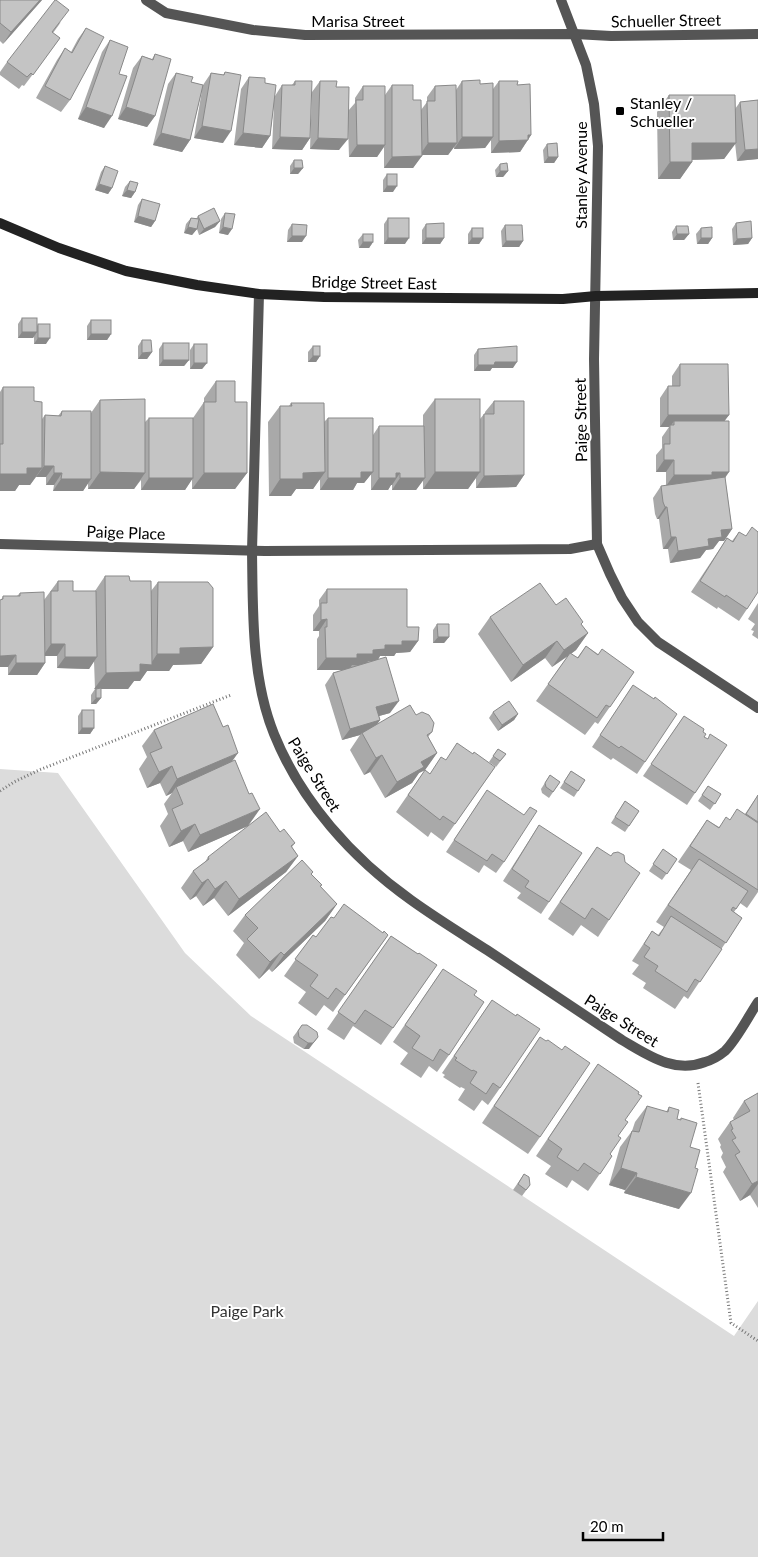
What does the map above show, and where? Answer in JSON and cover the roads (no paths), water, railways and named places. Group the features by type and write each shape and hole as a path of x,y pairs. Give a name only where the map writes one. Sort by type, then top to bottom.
{"main road":[{"name":"Bridge Street East","path":"0,223 59,248 126,271 197,285 258,294 324,297 563,299 596,296 758,293"}],"street":[{"name":"Marisa Street","path":"146,0 166,12 253,30 305,35 575,34"},
{"name":"Stanley Avenue","path":"561,0 586,65 594,104 598,146 595,243 596,296"},
{"name":"Schueller Street","path":"575,34 611,36 758,34"},
{"name":"Paige Street","path":"258,294 252,551 256,648 260,684 273,733 288,764 309,799 333,830 370,867 410,900 622,1040 658,1061 676,1066 695,1066 713,1059 725,1050 758,1002"},
{"name":"Paige Street","path":"596,296 594,359 597,544 622,598 638,622 658,642 758,708"},
{"name":"Paige Place","path":"0,544 252,551"},
{"path":"252,551 570,549 597,544"}],"place":[{"name":"Stanley / Schueller","path":"620,111"}],"park label":[{"name":"Paige Park","path":"247,1310"}]}
